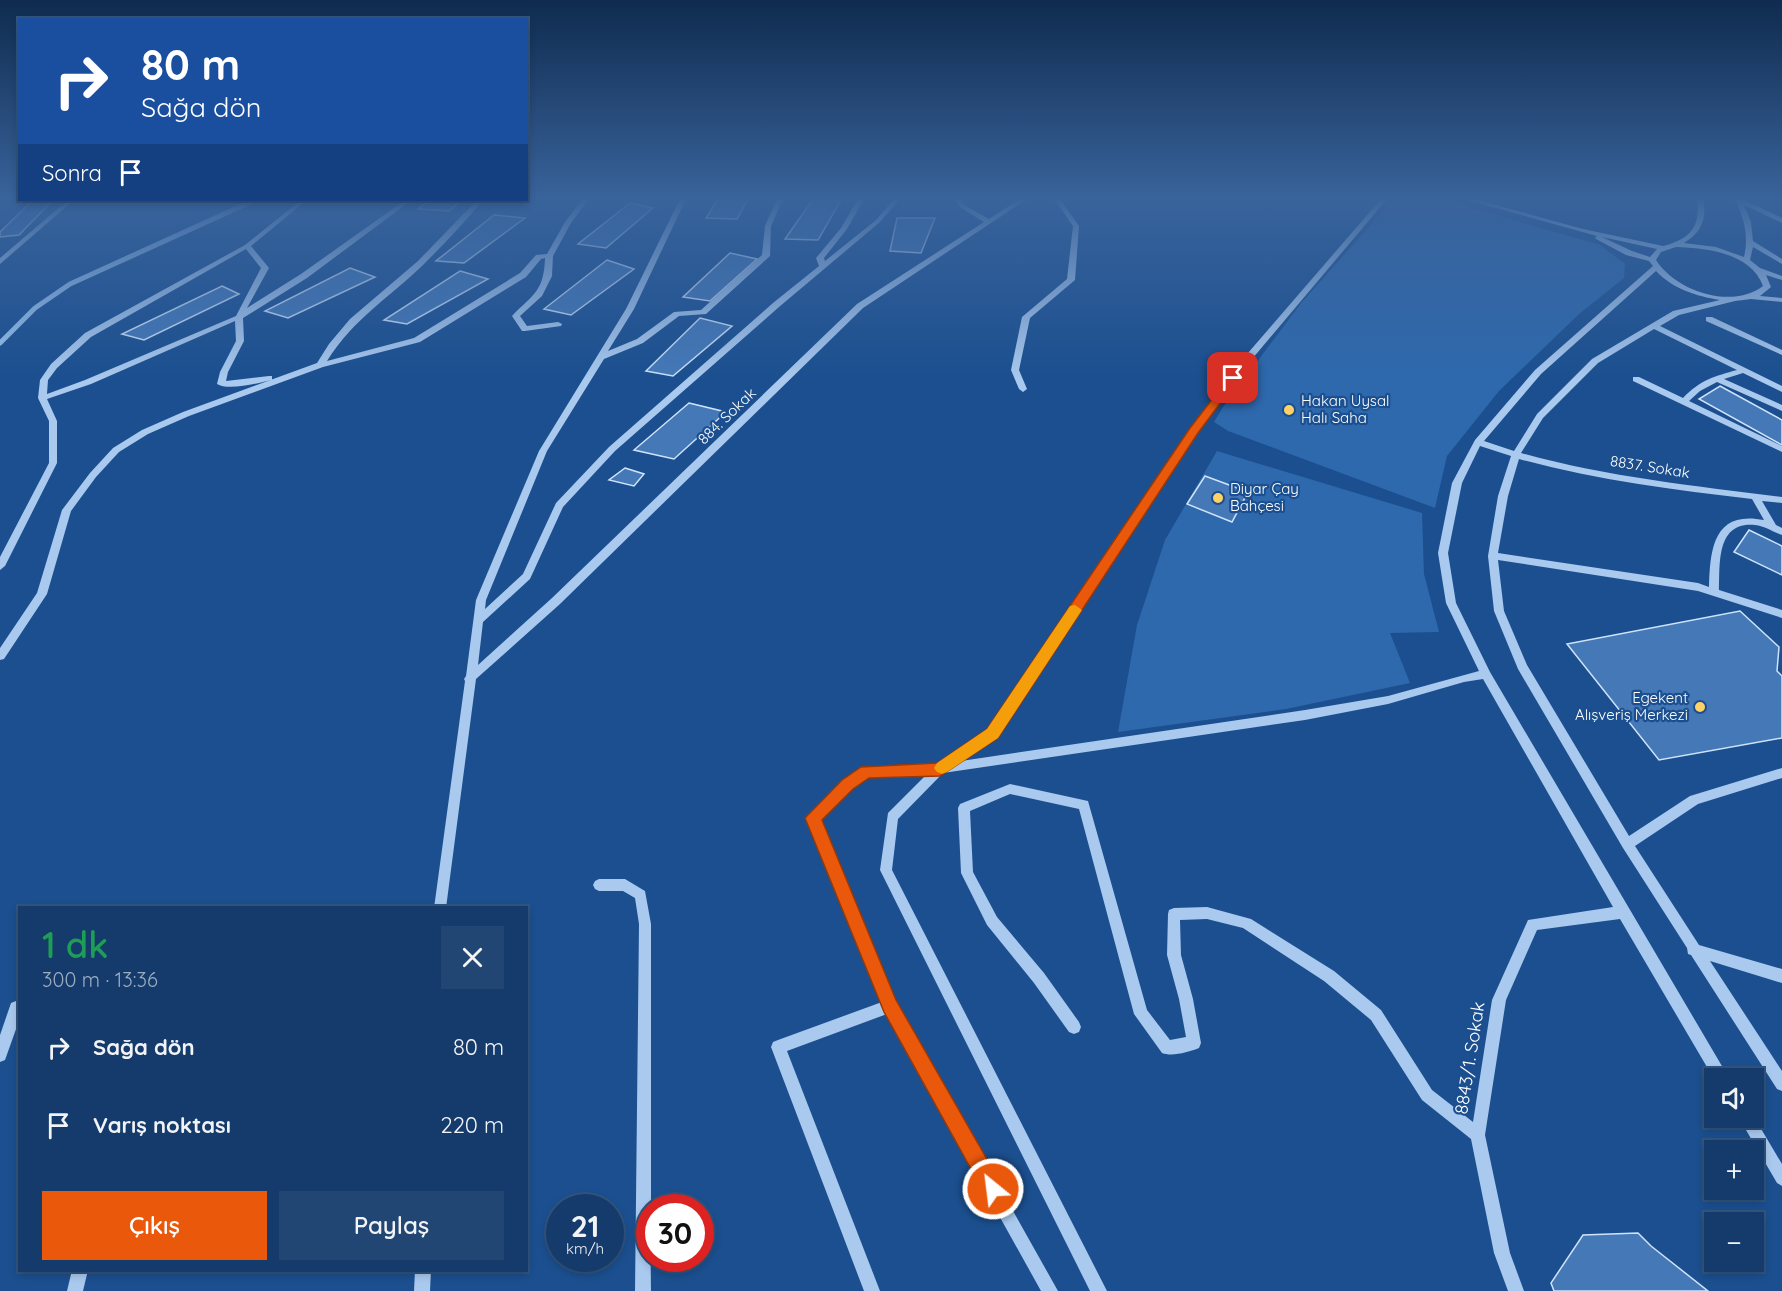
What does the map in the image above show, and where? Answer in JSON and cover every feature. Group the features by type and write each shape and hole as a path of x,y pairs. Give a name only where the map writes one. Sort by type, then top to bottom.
{"street":[{"path":"0,566 53,463 54,421 42,398 44,380 54,366 88,336 224,259"},
{"path":"258,259 266,268 239,317 240,341 224,372 221,384 279,376 417,340 523,275 537,259"},
{"path":"42,398 88,382 239,317 327,259"},
{"path":"0,656 42,594 67,510 93,475 117,450 145,432 186,414 320,365 352,321 425,259"},
{"path":"549,259 548,276 538,296 516,316 525,329 558,324"},
{"path":"440,906 481,600 543,451 630,309 654,259"},
{"path":"600,357 640,341 677,314 703,312 762,259"},
{"path":"820,259 823,267"},
{"path":"477,622 527,576 559,505 612,449 832,259"},
{"name":"884. Sokak","path":"469,679 556,601 860,306 930,259"},
{"path":"1023,389 1015,370 1026,317 1071,280 1073,259"},
{"path":"1099,1291 886,870 892,817 940,769 992,734 1194,431 1244,363 1333,259"},
{"path":"1643,259 1654,264 1679,285 1716,297 1782,300"},
{"path":"1654,259 1654,264 1538,372 1478,442 1457,483 1443,554 1451,603 1486,674 1716,1068"},
{"path":"1741,259 1758,270 1766,279 1767,287 1762,294 1751,298"},
{"path":"1758,270 1782,278"},
{"path":"1735,299 1676,313 1595,361 1540,416 1515,456 1503,496 1493,556 1499,611 1522,666 1693,949 1782,1084"},
{"path":"1709,319 1782,353"},
{"path":"1654,326 1782,389"},
{"path":"1685,401 1693,392 1715,378 1742,370"},
{"path":"1715,378 1782,408"},
{"path":"1636,379 1782,449"},
{"name":"8837. Sokak","path":"1478,442 1515,456 1641,483 1782,500"},
{"path":"1755,497 1772,526"},
{"path":"1714,592 1718,544 1731,527 1744,522 1772,526 1782,532"},
{"path":"1493,556 1698,586 1782,614"},
{"path":"1050,1291 890,1006 813,818 848,784 866,772 940,769 1305,715 1388,700 1486,674"},
{"path":"1628,844 1694,800 1782,772"},
{"path":"1074,1027 1039,978 992,921 967,873 964,808 1010,789 1084,805 1141,1014 1167,1048 1194,1043 1186,999 1174,955 1174,914 1207,914 1246,923 1329,976 1376,1015 1426,1095 1478,1135"},
{"path":"599,885 625,885 641,894 645,924 643,1291"},
{"name":"8843/1. Sokak","path":"1516,1291 1502,1253 1478,1135 1498,1000 1533,924 1623,912"},
{"path":"1693,949 1782,976"},
{"path":"873,1291 778,1047 890,1006"},
{"path":"0,1055 16,1008"},
{"path":"1752,1128 1782,1178"},
{"path":"75,1291 80,1272"},
{"path":"422,1291 423,1272"}],"shaded area":[{"path":"1340,259 1619,259 1625,264 1624,278 1579,314 1499,391 1447,456 1435,508 1228,431 1214,422 1302,302"},
{"path":"1217,451 1422,513 1424,574 1439,632 1390,633 1410,683 1286,709 1118,732 1137,625 1165,540"}],"building":[{"path":"438,259 469,259 464,263 436,261"},
{"path":"723,259 757,259 710,301 683,297"},
{"path":"607,260 634,269 571,315 544,309"},
{"path":"350,268 375,277 288,318 265,311"},
{"path":"460,271 488,279 407,324 384,320"},
{"path":"222,286 239,294 144,340 122,334"},
{"path":"700,318 732,326 673,376 646,371"},
{"path":"1720,386 1782,420 1782,445 1699,399"},
{"path":"689,403 726,412 674,459 634,450"},
{"path":"625,468 644,474 634,486 609,480"},
{"name":"Diyar Çay Bahçesi","path":"1205,476 1248,492 1232,522 1187,504"},
{"path":"1749,530 1782,546 1782,575 1734,552"},
{"name":"Egekent Alışveriş Merkezi","path":"1740,611 1779,647 1777,671 1782,676 1782,738 1659,760 1567,644"},
{"path":"1638,1233 1708,1291 1554,1291 1551,1283 1583,1235"}],"waterway":[{"path":"0,343 35,308 70,284 125,259"}],"slow traffic":[{"path":"942,768 992,734 1075,610"}],"place":[{"name":"Hakan Uysal Halı Saha","path":"1289,410"},
{"name":"Diyar Çay Bahçesi","path":"1218,498"},
{"name":"Egekent Alışveriş Merkezi","path":"1700,707"}],"route":[{"path":"993,1189 890,1006 813,818 848,784 866,772 940,769 992,734 1194,431 1233,378"}]}
